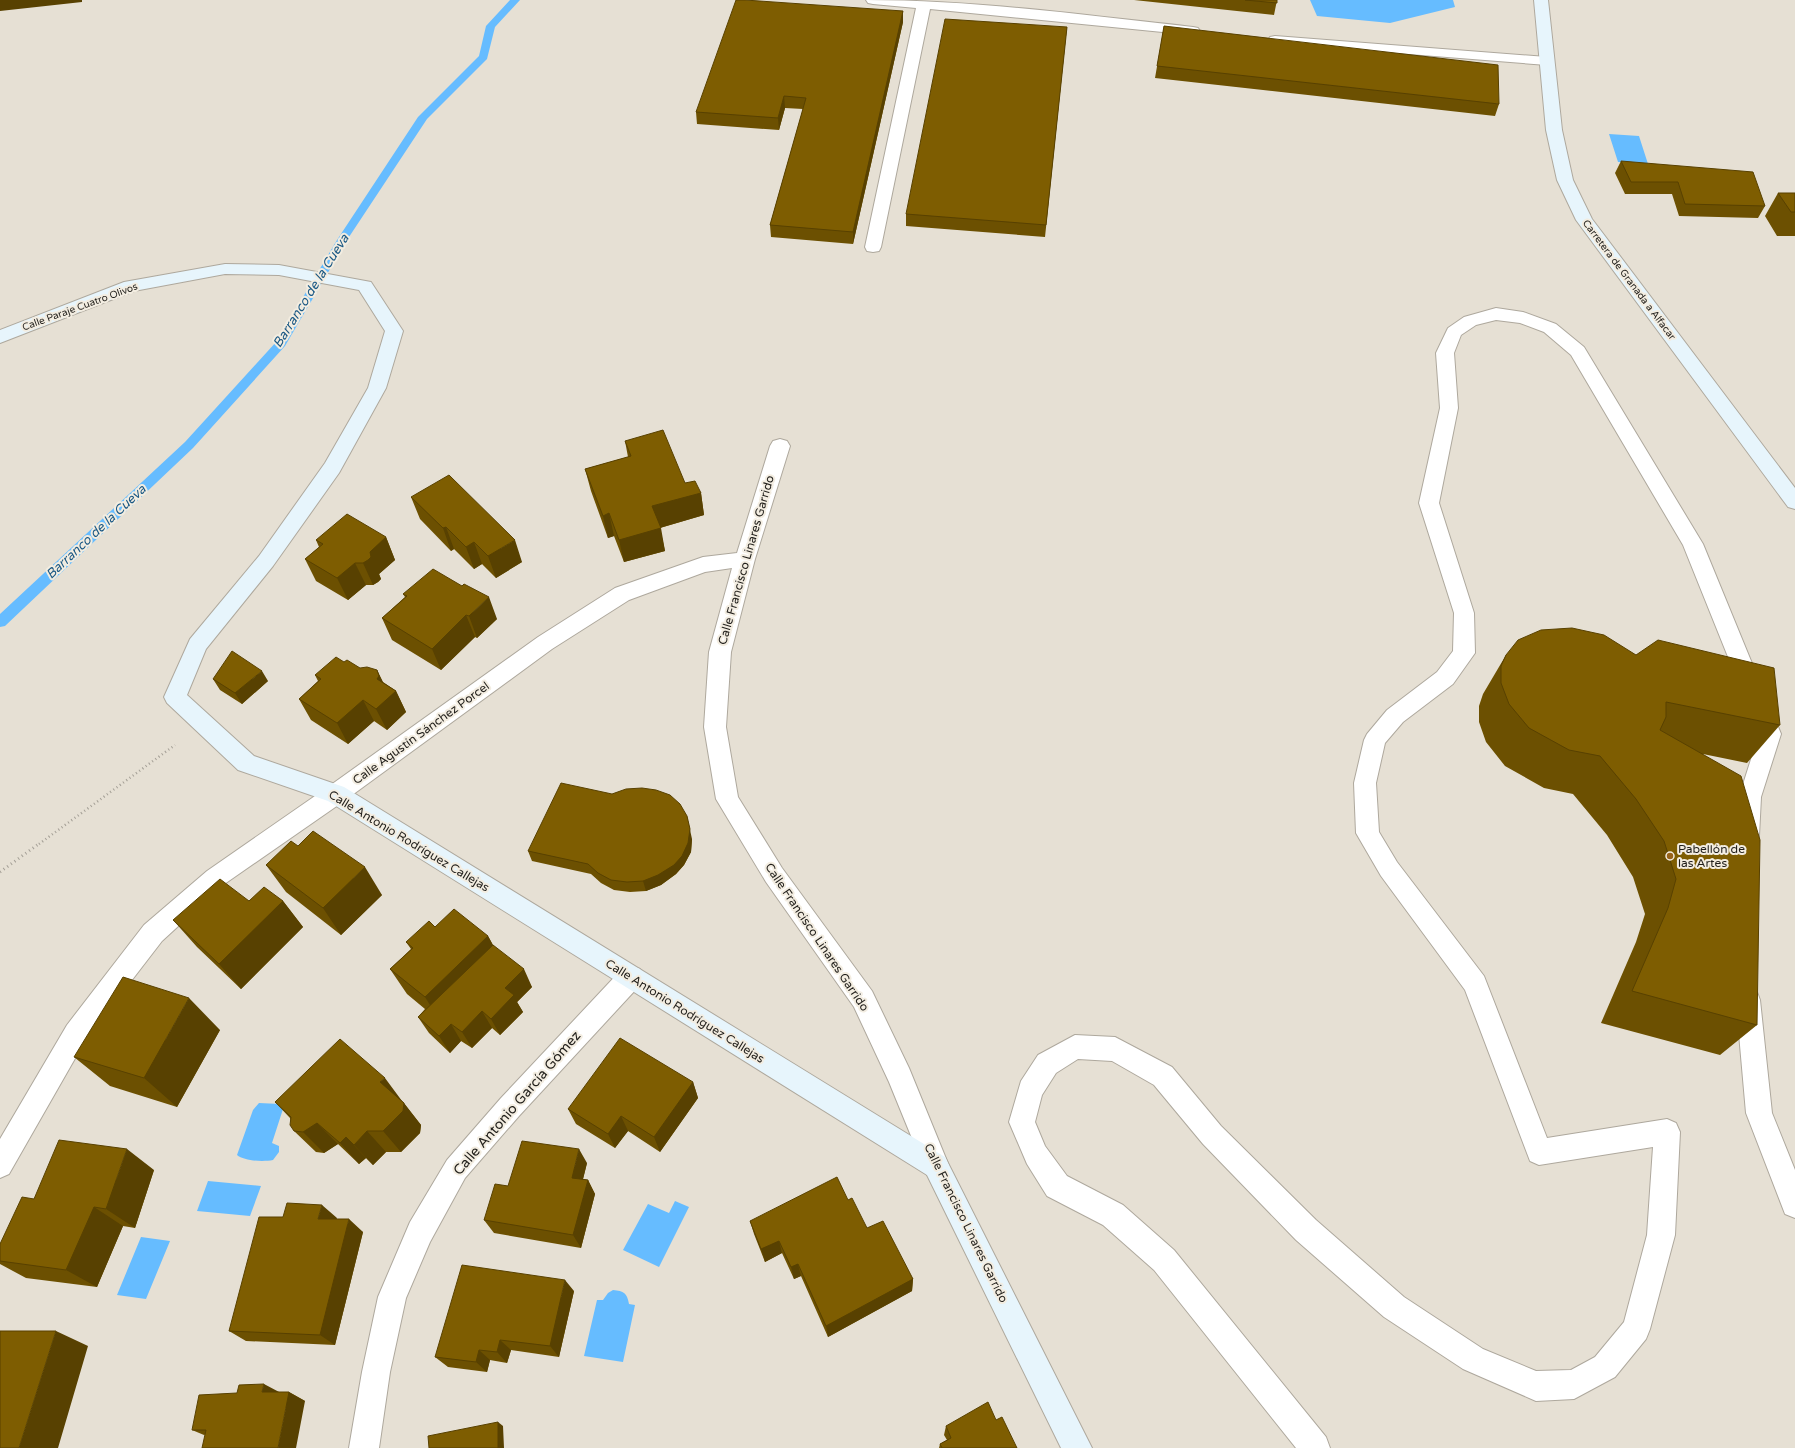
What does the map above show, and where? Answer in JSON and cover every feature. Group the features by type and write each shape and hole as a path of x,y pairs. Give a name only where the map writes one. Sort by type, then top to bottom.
{"street":[{"path":"873,0 1082,19 1208,33"},
{"name":"Carretera de Granada a Alfacar","path":"1541,0 1554,130 1565,180 1584,220 1795,502"},
{"path":"873,247 924,5"},
{"path":"1264,39 1547,61"},
{"name":"Calle Paraje Cuatro Olivos","path":"0,336 130,286 226,269 280,270 365,286"},
{"name":"Calle Antonio Rodríguez Callejas","path":"365,286 394,331 377,388 332,468 266,561 197,645 175,697 246,763 336,794 936,1166"},
{"path":"1315,1448 1164,1260 1113,1214 1057,1186 1036,1155 1022,1122 1030,1090 1047,1064 1075,1047 1115,1049 1163,1076 1212,1135 1301,1224 1394,1307 1473,1359 1536,1386 1574,1384 1605,1367 1636,1329 1661,1235 1667,1132 1539,1152 1475,984 1389,869 1368,833 1365,783 1375,740 1395,716 1445,678 1464,653 1464,613 1429,503 1449,408 1445,353 1454,332 1470,321 1496,314 1523,318 1550,328 1578,351 1694,544 1770,734 1740,793 1746,858"},
{"name":"Calle Francisco Linares Garrido","path":"780,446 745,560 720,652 715,727 727,799 774,875 863,999 900,1077 936,1166 1077,1448"},
{"name":"Calle Agustín Sánchez Porcel","path":"0,1165 76,1033 153,933 215,878 336,794 544,643 622,594 703,565 745,560"},
{"name":"Calle Antonio García Gómez","path":"364,1448 376,1372 392,1297 420,1232 456,1169 510,1107 631,977"},
{"path":"1747,981 1759,1113 1795,1204"}],"path":[{"path":"0,872 204,724"}],"water":[{"path":"1310,0 1453,0 1455,7 1390,23 1317,16"},
{"path":"1609,134 1639,136 1648,164 1618,162"},
{"path":"259,1103 280,1104 283,1109 272,1143 279,1146 279,1152 273,1160 264,1161 244,1159 237,1155 253,1110"},
{"path":"208,1181 261,1186 250,1216 197,1211"},
{"path":"675,1201 689,1207 659,1267 623,1250 648,1204 669,1213"},
{"path":"141,1237 170,1241 146,1299 117,1295"},
{"path":"613,1290 624,1293 629,1304 635,1305 623,1362 584,1356 597,1300 603,1300 608,1293"}],"building":[{"path":"736,0 903,11 853,232 770,225 806,98 784,96 778,118 696,112"},
{"path":"1245,0 1277,0 1277,3"},
{"path":"945,19 1067,27 1046,225 906,214"},
{"path":"1164,26 1498,65 1499,104 1157,66"},
{"path":"1621,161 1753,172 1765,206 1685,204 1678,182 1631,182"},
{"path":"1778,193 1795,193 1795,212 1791,212"},
{"path":"663,430 685,483 695,481 701,493 652,506 661,528 619,540 609,513 603,516 585,469 631,456 625,441"},
{"path":"449,475 515,540 488,556 474,542 466,547 446,527 443,528 411,497"},
{"path":"347,514 386,537 370,552 371,557 368,560 363,563 355,563 337,578 305,559 323,544 316,540"},
{"path":"433,569 462,586 464,584 489,597 469,616 466,615 432,649 382,618 407,596 403,594"},
{"path":"1572,628 1604,635 1636,655 1658,640 1774,668 1780,725 1666,702 1666,717 1660,730 1741,776 1760,840 1757,1025 1632,991 1668,908 1676,879 1664,841 1636,799 1600,756 1569,750 1529,728 1509,704 1501,683 1501,666 1506,655 1518,640 1541,630"},
{"path":"232,651 262,671 235,693 213,679"},
{"path":"336,657 344,662 347,660 360,668 367,667 377,670 379,676 377,679 396,691 376,709 363,700 337,723 299,699 321,679 315,675"},
{"path":"561,783 612,794 626,789 642,788 656,790 670,795 680,804 687,816 690,829 688,843 682,856 674,865 658,875 643,881 627,882 611,880 598,873 588,864 528,851"},
{"path":"313,831 365,867 323,908 266,865 291,841 298,846"},
{"path":"220,879 249,901 264,887 283,901 219,964 173,920"},
{"path":"454,909 488,936 425,997 390,969 413,948 406,942 429,921 435,927"},
{"path":"493,945 524,969 505,988 514,995 491,1019 482,1011 462,1032 451,1024 439,1036 418,1017"},
{"path":"123,977 189,998 144,1078 74,1057"},
{"path":"620,1038 693,1082 654,1137 621,1116 608,1134 568,1109"},
{"path":"340,1039 385,1078 380,1082 404,1103 403,1111 383,1131 367,1131 354,1145 346,1137 340,1143 317,1123 303,1132 294,1131 290,1125 291,1117 275,1102"},
{"path":"59,1140 127,1149 106,1209 94,1207 66,1270 0,1261 0,1244 22,1197 34,1199"},
{"path":"522,1141 579,1149 572,1178 588,1180 573,1235 484,1220 495,1184 508,1186"},
{"path":"837,1177 848,1200 852,1198 867,1228 883,1221 913,1279 826,1326 798,1264 791,1267 779,1241 761,1249 750,1221"},
{"path":"287,1203 322,1205 318,1219 349,1219 320,1335 229,1331 259,1217 283,1217"},
{"path":"462,1265 565,1280 550,1346 500,1340 497,1352 479,1350 476,1362 435,1357"},
{"path":"0,1331 56,1331 19,1448 0,1448"},
{"path":"264,1384 262,1392 289,1392 278,1448 202,1448 206,1430 192,1430 199,1395 237,1393 239,1385"},
{"path":"988,1402 996,1420 1002,1417 1017,1448 942,1448 940,1444 951,1438 946,1426"},
{"path":"498,1422 498,1448 429,1448 428,1436"}],"waterway":[{"name":"Barranco de la Cueva","path":"0,622 189,445 281,343 342,240 423,117 484,57 491,26 515,0"}],"place":[{"name":"Pabellón de las Artes","path":"1670,856"}]}
